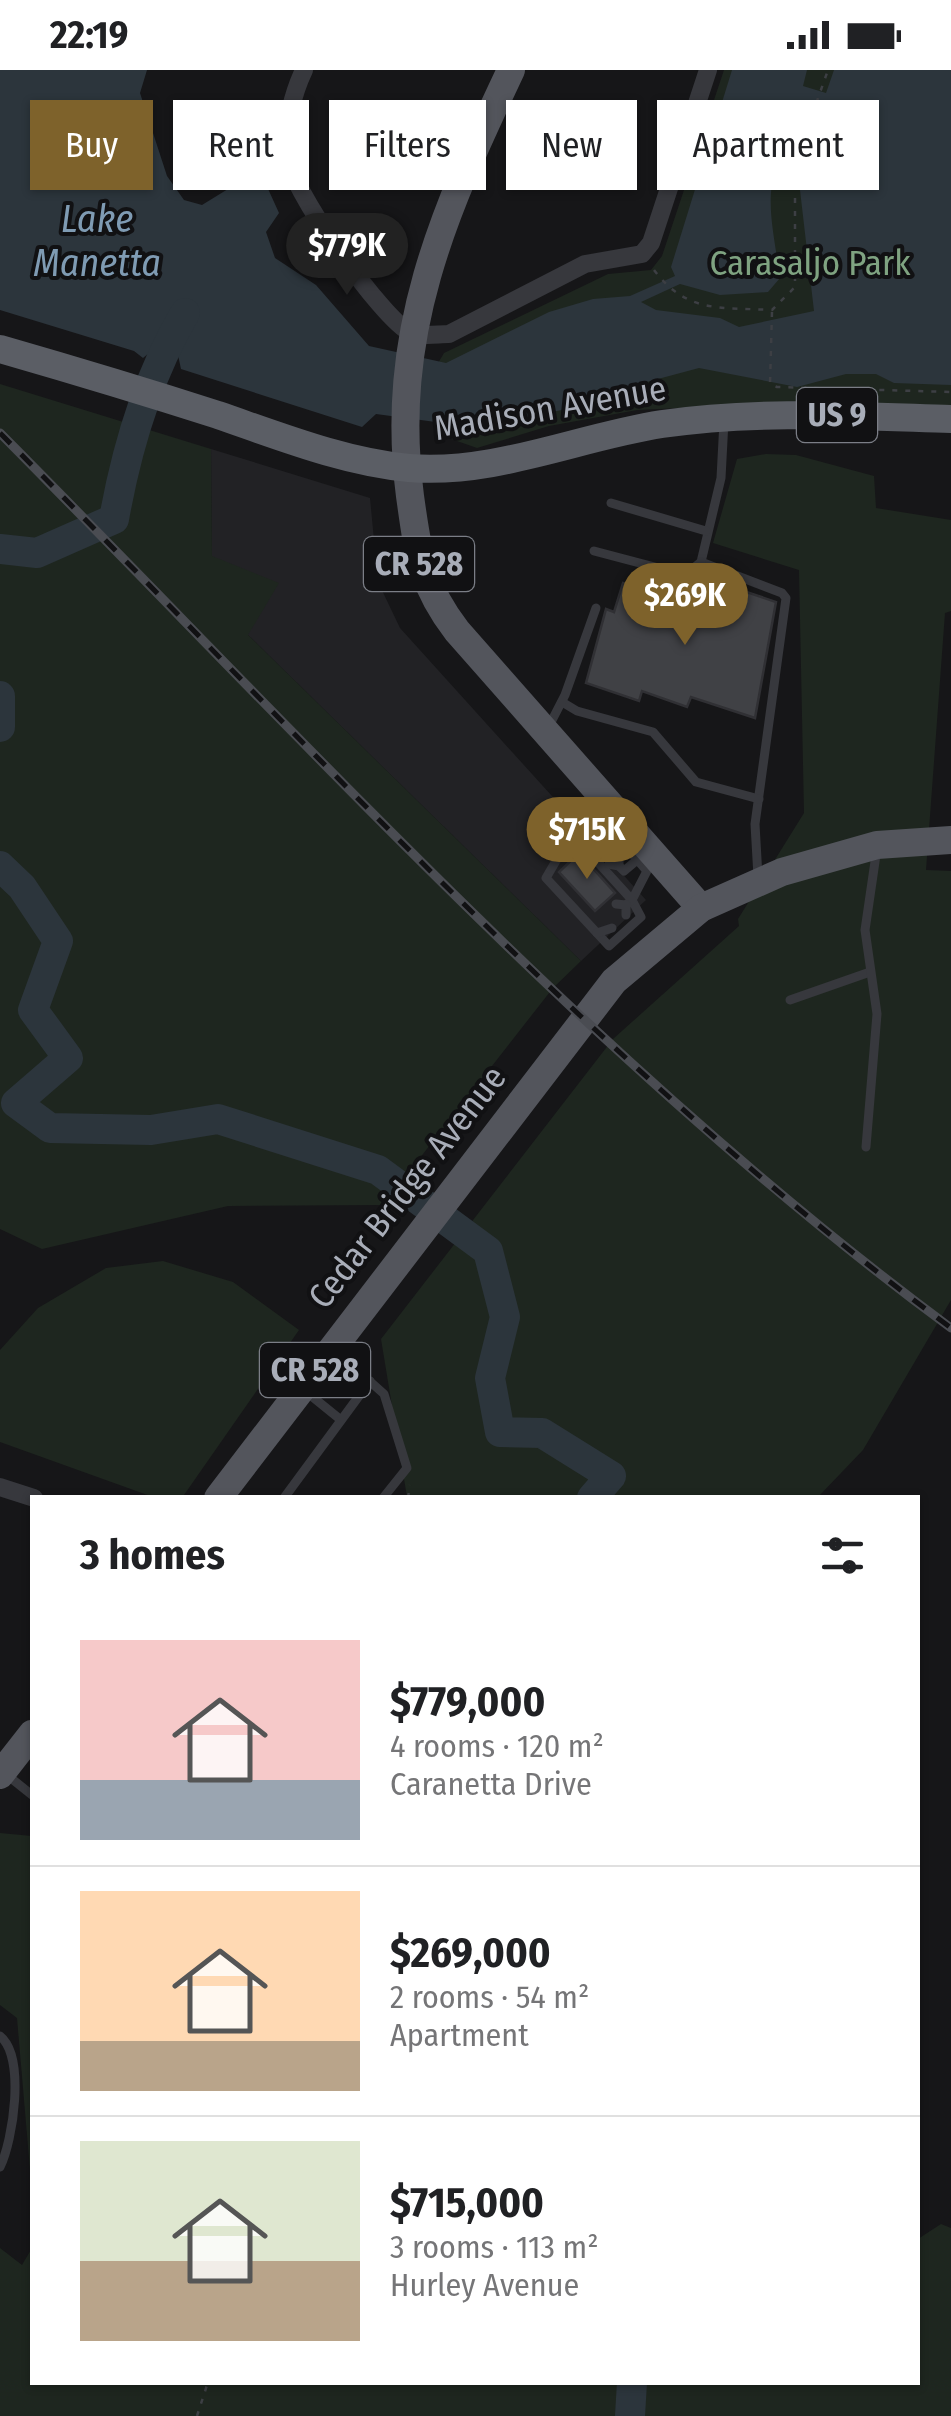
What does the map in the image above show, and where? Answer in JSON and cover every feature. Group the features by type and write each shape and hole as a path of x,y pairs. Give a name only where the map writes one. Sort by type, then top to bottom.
{"highway":[{"name":"Madison Avenue","path":"0,348 295,441 406,463 511,460 619,431 724,418 781,414 951,419"}],"main road":[{"name":"CR 528","path":"511,70 455,189 410,335 406,463 419,564 432,599 547,730 648,864 701,908 645,956"},
{"path":"701,908 806,864 877,846 951,840"},
{"name":"Cedar Bridge Avenue","path":"220,1495 582,1019 614,981 645,956"},
{"path":"1,1773 30,1737"}],"street":[{"path":"304,70 297,84 285,154 322,230 410,335 449,334 585,264 642,254 651,243 708,70"},
{"path":"0,1487 30,1497"}],"lane":[{"path":"594,552 686,576 700,562 721,478 724,418"},
{"path":"611,504 706,531"},
{"path":"700,562 782,593 786,598 759,799 758,883"},
{"path":"547,730 562,702 596,608"},
{"path":"562,702 578,711 652,732 696,782 759,799"},
{"path":"587,834 603,807"},
{"path":"574,836 625,906 641,917 610,946 604,926 546,878 574,836 601,834"},
{"path":"866,1147 877,1014 865,930 877,846"},
{"path":"616,861 624,871 648,864"},
{"path":"625,906 648,864"},
{"path":"624,933 645,956"},
{"path":"790,1000 870,972"},
{"path":"332,1347 384,1394 406,1468 385,1495"},
{"path":"286,1495 370,1381"},
{"path":"301,1387 341,1420"},
{"path":"1,1773 30,1794"},
{"path":"0,2036 12,2050 13,2068 13,2142 0,2167"}],"path":[{"path":"828,70 818,91 792,182 795,287 772,311 770,384 787,389 951,392"},
{"path":"664,282 688,302 772,311"},
{"path":"196,2416 207,2385"}],"shaded area":[{"path":"211,449 370,498 378,582 400,628 646,900 581,961 248,635 212,556"}],"green space":[{"name":"Carasaljo Park","path":"724,70 951,70 951,409 744,405 637,410 549,426 477,448 437,434 434,370 444,353 608,274 651,270 662,256 684,190 879,190 879,100 714,100"},
{"path":"0,384 211,449 212,556 279,583 248,635 581,961 553,988 383,1205 228,1206 42,1249 0,1229"},
{"path":"766,454 796,455 874,476 876,508 951,520 951,611 945,613 926,870 951,871 951,1300 863,1450 820,1495 407,1495 381,1339 613,1039 739,926 738,919 804,813 799,570 713,543 737,459"},
{"path":"163,1261 233,1282 299,1330 184,1495 147,1495 0,1442 0,1350 38,1308 106,1268"},
{"path":"0,1833 30,1836 30,2170 17,2018 0,2005"},
{"path":"941,2224 951,2228 951,2416 0,2416 0,2248 22,2265 30,2251 30,2385 920,2385 920,2238"}],"water":[{"name":"Lake Manetta","path":"0,70 147,70 140,93 142,100 30,100 30,190 153,190 153,133 173,190 184,200 202,205 226,190 269,190 279,213 266,232 275,258 316,285 369,346 446,363 549,312 593,299 630,296 675,276 671,267 695,190 772,190 771,217 780,278 768,292 720,295 680,284 641,302 656,310 720,318 739,327 814,311 800,190 879,190 879,100 723,100 732,70 807,70 803,86 826,93 834,70 951,70 951,385 894,383 876,374 846,374 797,387 699,368 643,383 596,403 503,422 458,425 376,414 362,427 181,369 178,355 169,348 156,349 143,358 134,351 0,310"}],"building":[{"path":"623,583 701,604 705,591 720,594 723,584 776,602 755,718 691,697 687,707 642,691 639,701 586,683 606,609 614,612"},
{"path":"579,853 615,893 595,911 559,872"}],"waterway":[{"path":"0,549 37,553 114,519 140,412 185,313"},
{"path":"0,696 0,727"},
{"path":"0,866 22,887 58,941 33,1010 68,1058 16,1103 50,1128 151,1130 218,1119 378,1170 488,1251 505,1317 490,1378 500,1432 542,1433 611,1476 595,1495"},
{"path":"630,2416 632,2385"}],"railway":[{"path":"0,433 343,783 577,1012 697,1122 822,1228 951,1328"}]}
